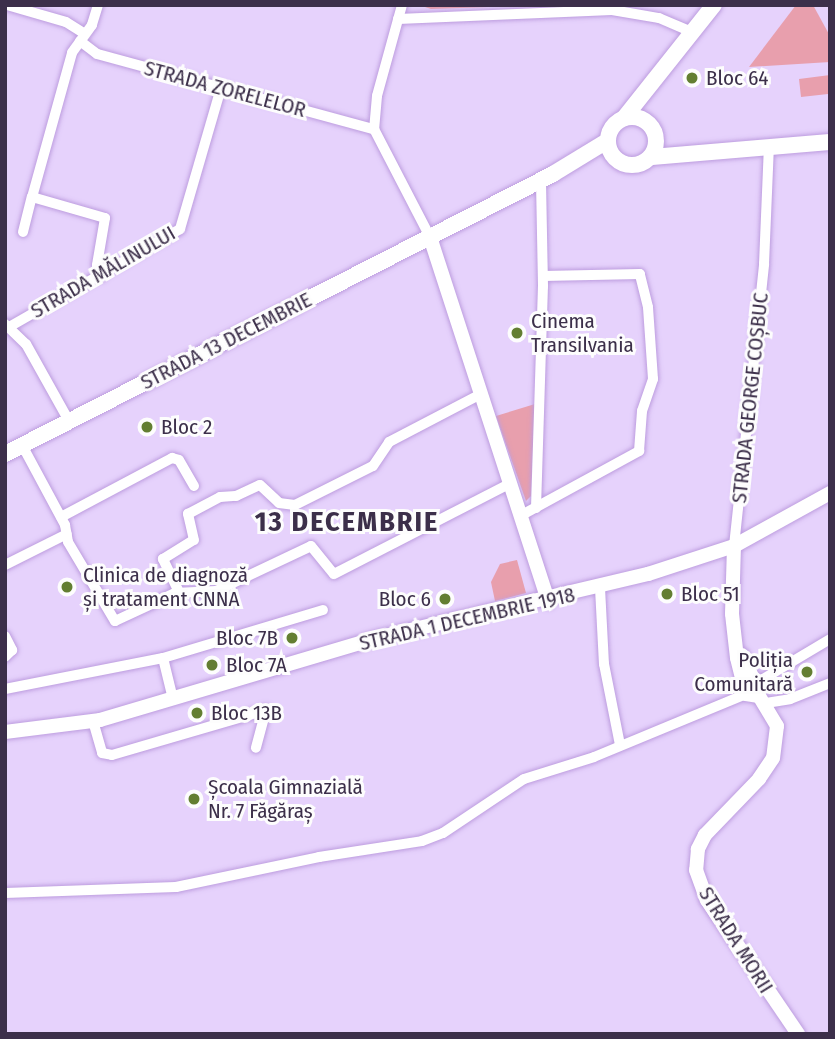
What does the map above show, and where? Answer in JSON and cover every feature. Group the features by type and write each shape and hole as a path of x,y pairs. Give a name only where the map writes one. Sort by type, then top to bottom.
{"main road":[{"path":"618,161 607,141 613,127 632,118 650,82 714,5"},
{"path":"632,118 651,126 657,138 667,148 690,154"},
{"path":"651,157 657,138"},
{"name":"STRADA 13 DECEMBRIE","path":"5,454 541,181 607,141"},
{"path":"579,160 618,161 633,166 651,157 830,142"}],"street":[{"name":"STRADA ZORELELOR","path":"8,5 66,22 94,53 374,129"},
{"path":"23,232 72,53 98,5"},
{"path":"402,5 377,96 374,129 430,237 548,601"},
{"path":"398,19 612,10 659,18 692,32"},
{"name":"STRADA MĂLINULUI","path":"7,326 101,276 183,225 221,88"},
{"name":"STRADA GEORGE COȘBUC","path":"755,691 737,648 732,614 734,547 764,264 769,148"},
{"path":"536,508 543,276 541,181"},
{"path":"32,197 105,218 97,265 101,276"},
{"path":"520,516 639,452 653,369 645,283 640,274 543,276"},
{"path":"7,326 26,344 69,421"},
{"path":"179,592 163,559 194,540 188,514 220,497 236,496 260,485 279,503 295,505 373,466 389,442 481,394"},
{"path":"22,445 113,621 179,592 214,593 311,545 332,575 509,484"},
{"path":"61,517 172,458 179,460 194,486"},
{"name":"STRADA 1 DECEMBRIE 1918","path":"5,732 93,721 381,637 600,588 734,547 830,493"},
{"path":"5,565 67,534"},
{"path":"600,588 604,664 620,746"},
{"path":"5,689 163,657 323,610"},
{"path":"5,636 12,650 5,657"},
{"path":"5,893 176,887 319,857 422,841 443,833 524,779 620,746 755,691 830,639"},
{"path":"163,657 173,699"},
{"path":"755,691 790,699 830,683"},
{"name":"STRADA MORII","path":"755,691 777,726 773,758 759,779 705,835 698,849 696,870 707,900 798,1034"},
{"path":"93,721 102,753 112,755 266,710 256,748"}],"shaded area":[{"path":"419,5 546,5 431,9"},
{"path":"796,5 813,5 830,36 830,62 749,67"},
{"path":"830,75 830,100 828,94 801,97 799,79"},
{"path":"535,404 531,496 526,501 496,416"},
{"path":"517,560 526,593 495,601 491,582 500,564"}],"place":[{"name":"Bloc 64","path":"692,78"},
{"name":"Cinema Transilvania","path":"517,333"},
{"name":"Bloc 2","path":"147,427"},
{"name":"Clinica de diagnoză și tratament CNNA","path":"67,587"},
{"name":"Bloc 51","path":"667,594"},
{"name":"Bloc 6","path":"445,599"},
{"name":"Bloc 7B","path":"292,638"},
{"name":"Bloc 7A","path":"212,665"},
{"name":"Poliția Comunitară","path":"807,672"},
{"name":"Bloc 13B","path":"197,713"},
{"name":"Școala Gimnazială Nr. 7 Făgăraș","path":"194,799"}],"district":[{"name":"13 DECEMBRIE","path":"347,522"}]}
